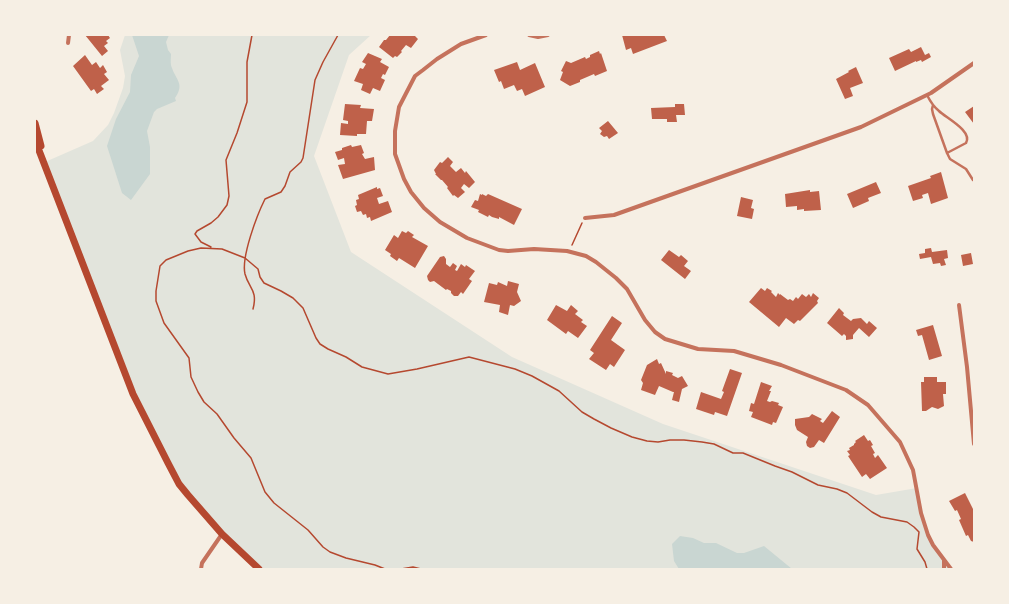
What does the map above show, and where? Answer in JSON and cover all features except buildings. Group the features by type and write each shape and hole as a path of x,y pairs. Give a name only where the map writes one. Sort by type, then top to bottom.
{"main road":[{"path":"35,123 45,162 56,194 133,394 179,484 222,534 259,569"},
{"path":"35,140 37,152 56,194"}],"street":[{"path":"68,43 69,35"},
{"path":"486,35 461,44 437,59 415,76 400,107 396,121 394,142 395,154 399,167 411,192 424,208 440,222 467,238 499,250 508,251 534,249 569,251 586,256 616,278 630,294 645,320 655,332 665,339 698,349 734,350 782,365 846,390 868,405 900,442 913,470 921,513 928,535 933,545 951,569"},
{"path":"529,35 538,37 548,35"},
{"path":"585,218 614,215 861,127 927,95 974,63"},
{"path":"959,305 967,367 974,444"},
{"path":"201,569 202,562 222,534"},
{"path":"944,560 944,569"}],"lane":[{"path":"927,95 938,111 962,128 967,138 966,143 947,153"},
{"path":"933,105 933,114 950,159 966,169 973,180"}],"path":[{"path":"213,248 201,242 196,234 197,230 211,223 218,217 227,205 229,196 226,160 237,132 246,102 247,62 252,35"},
{"path":"253,309 255,296 245,274 245,258 253,228 265,200 281,192 290,172 301,162 303,158 315,80 338,35"},
{"path":"569,251 585,218"},
{"path":"385,569 330,552 323,547 308,530 274,503 261,484 251,458 234,438 217,414 204,402 191,377 189,358 164,323 158,306 156,291 160,266 166,260 188,251 201,248 213,248 227,251 245,258 258,269 264,283 293,298 303,308 320,344 362,367 388,374 418,369 469,357 515,369 532,376 559,391 582,412 632,437 647,442 684,440 714,444 733,453 743,453 792,472 818,485 847,493 881,517 907,522 914,527 919,532 917,549 925,562 926,569"},
{"path":"401,569 413,567 421,569"}],"shaded area":[{"path":"125,35 371,35 349,55 314,156 351,252 512,357 663,424 876,495 917,488 928,535 951,569 259,569 188,495 149,426 45,162 93,141 108,125 123,88 125,76 120,50"},
{"path":"132,35 169,35 166,42 168,50 171,54 171,66 180,86 175,98 176,101 157,109 154,112 147,131 150,147 150,174 131,200 122,193 107,146 116,119 130,92 131,75 139,56"},
{"path":"680,536 693,538 704,543 716,543 737,553 744,553 764,546 792,569 679,569 674,561 672,544"}]}
